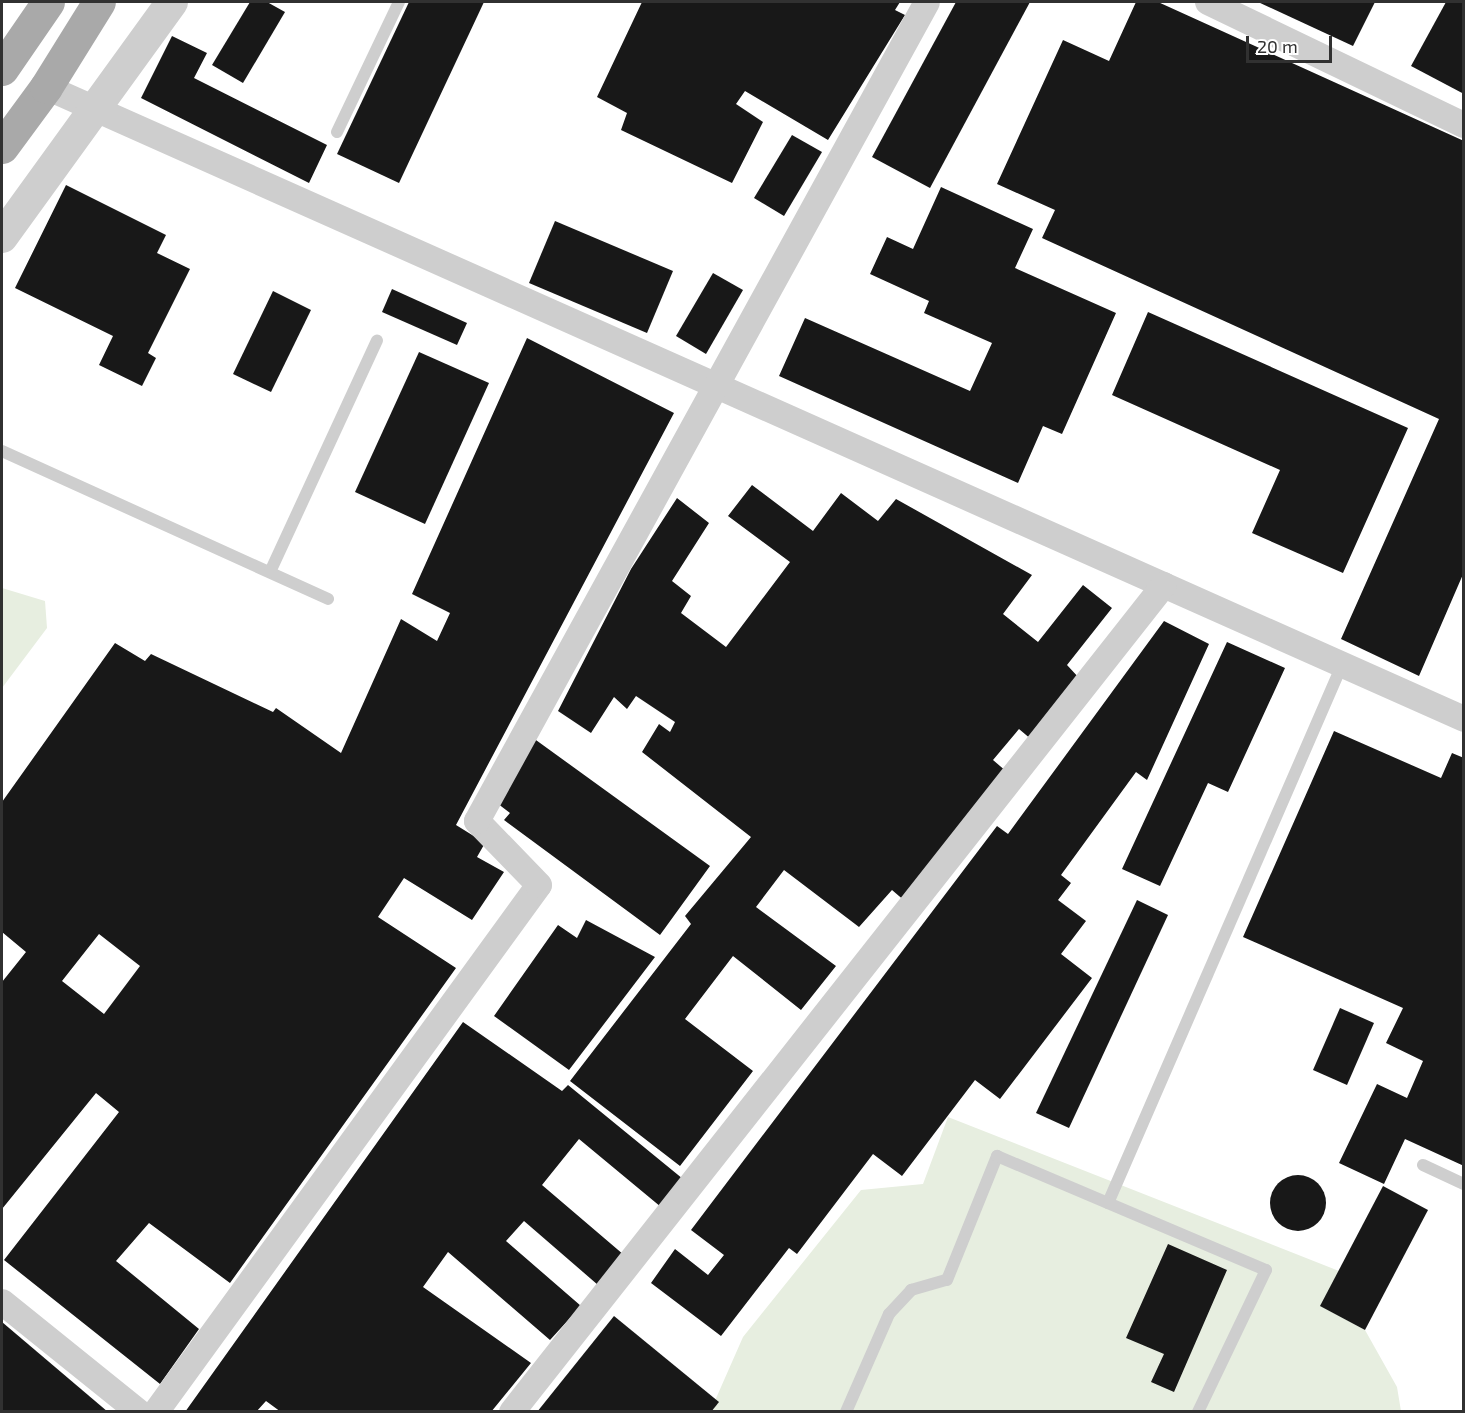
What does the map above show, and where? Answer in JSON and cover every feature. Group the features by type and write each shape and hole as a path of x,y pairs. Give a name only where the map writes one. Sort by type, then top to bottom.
{"main road":[{"path":"2,69 48,2"},
{"path":"2,147 46,87 99,2"}],"street":[{"path":"2,237 172,2"},
{"path":"156,1412 539,885 477,821 713,384 927,2"},
{"path":"1208,2 1464,125"},
{"path":"46,87 1464,719"},
{"path":"512,1412 1164,585"},
{"path":"2,1302 139,1412"}],"lane":[{"path":"337,132 399,2"},
{"path":"270,572 377,340"},
{"path":"2,451 328,599"},
{"path":"1108,1203 1342,665"},
{"path":"846,1412 889,1314 910,1290 946,1280 997,1156 1266,1270 1198,1412"},
{"path":"1423,1164 1464,1184"}],"shaded area":[{"path":"2,588 45,601 47,628 2,688"},
{"path":"948,1117 1339,1271 1321,1306 1365,1330 1397,1387 1401,1411 710,1412 743,1337 861,1190 923,1184"}],"building":[{"path":"250,2 267,2 285,12 243,83 212,65"},
{"path":"409,2 484,2 399,183 337,154"},
{"path":"642,2 900,2 895,10 905,15 828,140 745,91 736,104 763,122 732,183 621,130 627,113 597,97"},
{"path":"956,2 1030,2 930,188 872,157"},
{"path":"1136,2 1158,2 1464,141 1464,572 1419,676 1341,639 1439,419 1042,238 1055,210 997,184 1063,40 1109,61"},
{"path":"1258,2 1375,2 1353,46"},
{"path":"1446,2 1464,2 1464,94 1411,66"},
{"path":"172,36 207,53 194,78 327,145 309,183 141,98"},
{"path":"792,135 822,152 784,216 754,198"},
{"path":"66,185 166,235 157,253 190,269 148,353 156,358 142,386 99,365 113,336 15,288"},
{"path":"941,187 1033,229 1015,268 1116,313 1062,434 1043,426 1018,483 779,376 805,318 970,391 992,343 924,313 929,301 870,274 887,237 913,249"},
{"path":"555,221 673,271 647,333 529,283"},
{"path":"713,273 743,290 706,354 676,336"},
{"path":"392,289 467,323 457,345 382,312"},
{"path":"273,291 311,310 271,392 233,374"},
{"path":"1148,312 1408,428 1343,573 1252,533 1280,470 1112,395"},
{"path":"527,338 674,413 456,825 485,843 477,857 504,872 472,920 404,878 378,917 456,968 230,1283 149,1223 116,1261 199,1329 160,1384 4,1260 119,1112 96,1093 2,1209 2,982 26,952 2,932 2,802 115,643 145,661 151,654 273,712 276,708 341,753 401,619 437,641 450,613 412,594","holes":["99,934 140,966 104,1014 62,981"]},
{"path":"419,352 489,383 425,524 355,492"},
{"path":"752,485 813,531 841,493 878,521 896,499 1032,575 1003,614 1038,642 1083,585 1112,608 1067,665 1080,679 1032,740 1019,729 993,760 1007,772 906,902 892,890 859,927 784,870 756,907 836,966 801,1010 733,956 685,1019 753,1071 680,1166 570,1081 691,924 685,916 751,837 642,752 659,724 670,732 675,722 636,696 627,709 614,697 591,733 558,711 631,569 677,498 709,523 672,581 691,596 681,613 726,647 790,562 728,516"},
{"path":"1164,621 1209,644 1147,780 1136,772 1061,875 1071,883 1058,900 1086,921 1061,954 1092,978 1000,1099 975,1080 902,1176 873,1154 797,1254 789,1248 721,1336 651,1283 675,1249 708,1275 724,1255 691,1230 997,826 1008,834"},
{"path":"1227,642 1285,668 1228,792 1208,783 1160,886 1122,869"},
{"path":"1334,731 1441,778 1452,753 1464,758 1464,1166 1405,1139 1384,1184 1339,1163 1377,1084 1407,1098 1423,1061 1386,1043 1403,1008 1243,937"},
{"path":"529,735 710,866 660,935 504,820 510,813 493,800"},
{"path":"1137,900 1168,915 1069,1128 1036,1113"},
{"path":"586,920 655,957 569,1070 494,1016 558,925 577,938"},
{"path":"1340,1008 1374,1023 1347,1085 1313,1070"},
{"path":"463,1022 562,1091 568,1085 683,1179 661,1207 579,1139 542,1185 624,1255 598,1285 524,1221 506,1241 581,1306 550,1340 448,1252 423,1287 531,1363 491,1412 281,1412 266,1401 256,1412 185,1412"},
{"path":"1298,1175 1309,1177 1318,1183 1324,1192 1326,1203 1324,1214 1318,1223 1309,1229 1298,1231 1287,1229 1278,1223 1272,1214 1270,1203 1272,1192 1278,1183 1287,1177"},
{"path":"1383,1186 1428,1210 1365,1330 1320,1306"},
{"path":"1168,1244 1227,1270 1174,1392 1151,1382 1164,1354 1126,1338"},
{"path":"614,1316 719,1402 711,1412 537,1412"},
{"path":"2,1322 108,1412 2,1412"}]}
